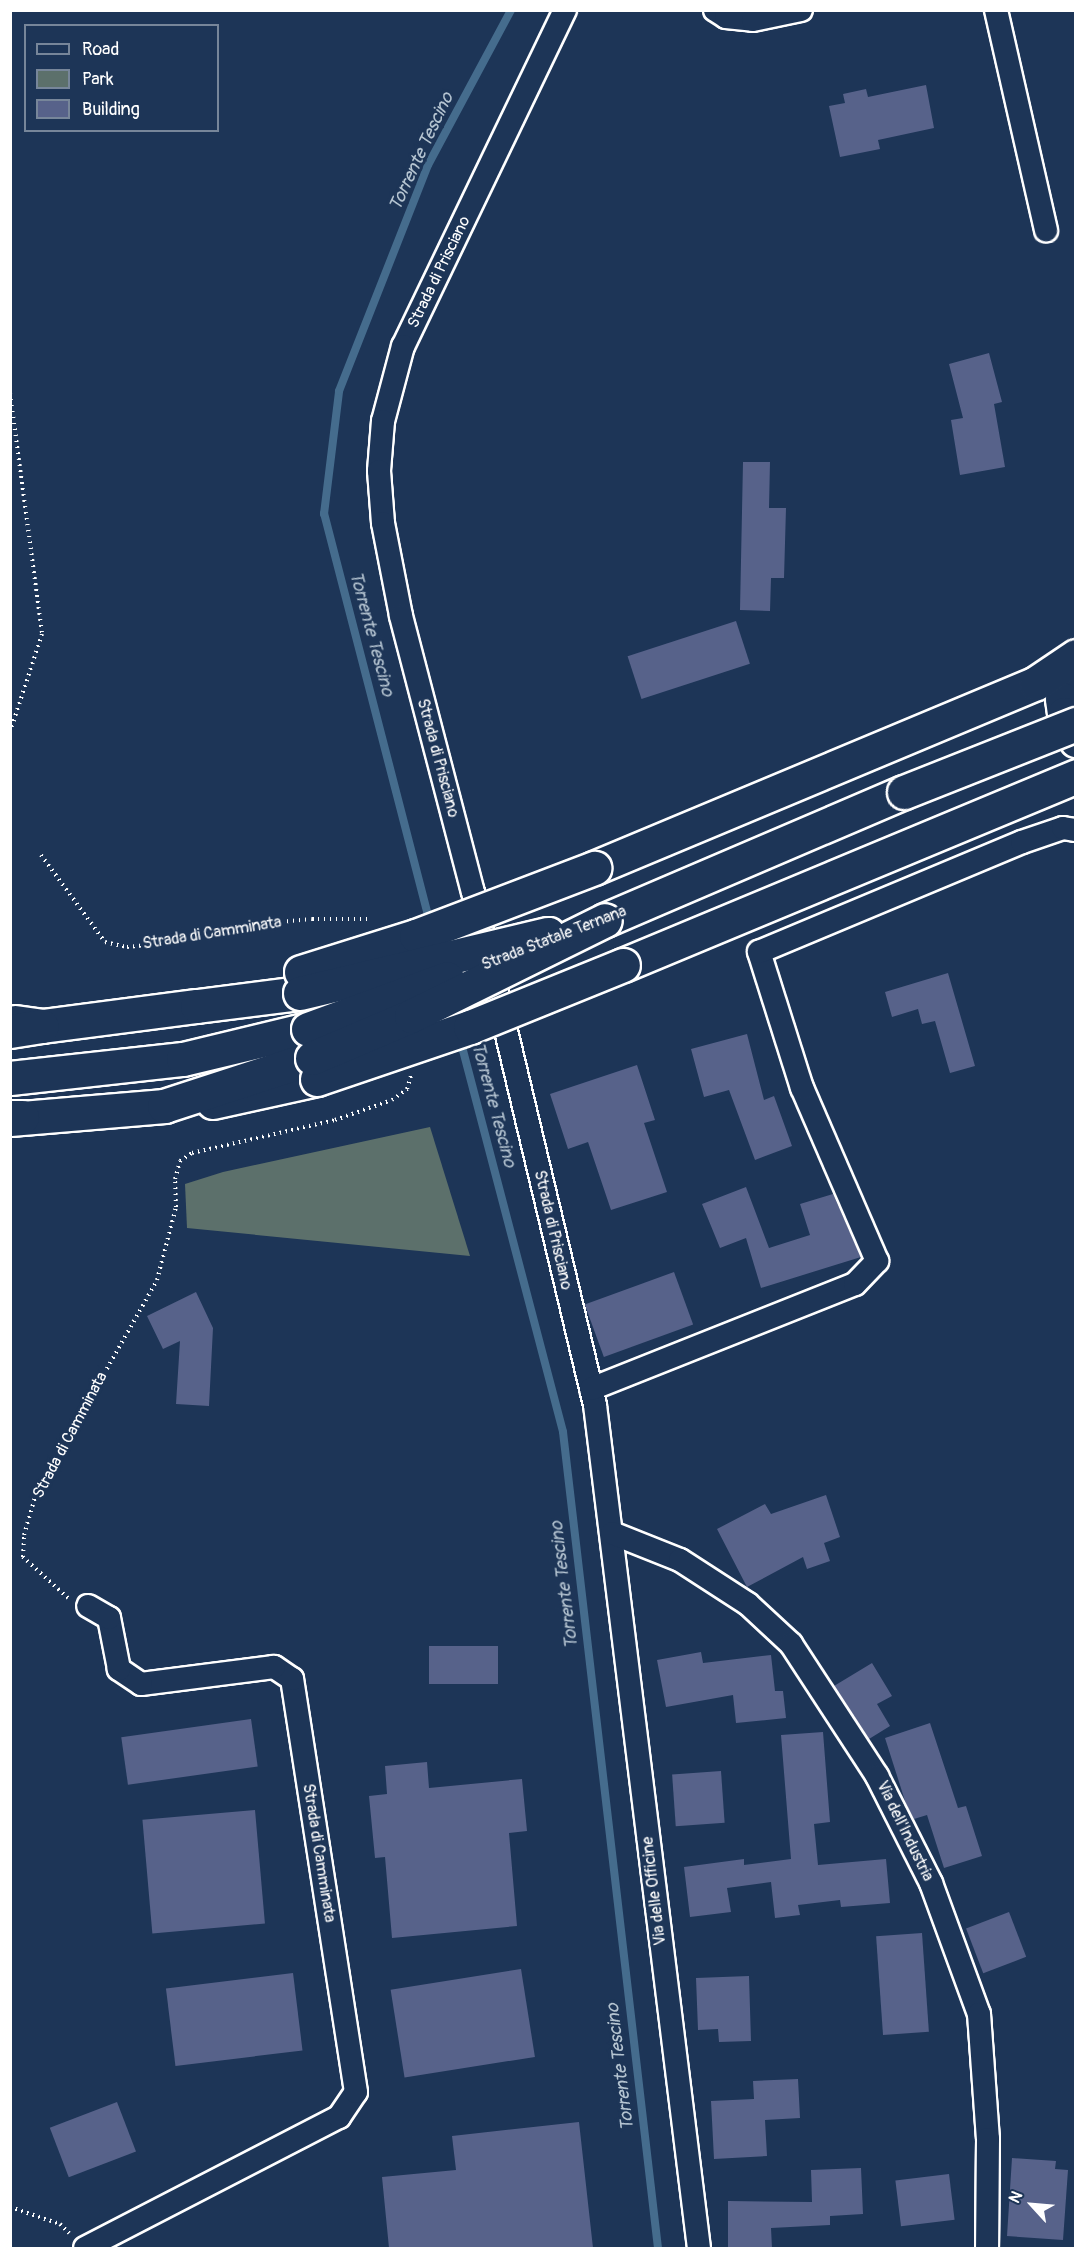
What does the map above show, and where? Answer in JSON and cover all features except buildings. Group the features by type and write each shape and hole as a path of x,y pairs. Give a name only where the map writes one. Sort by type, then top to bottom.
{"main road":[{"path":"1076,657 1067,672 1062,699 1064,714 1076,740"},
{"path":"301,982 594,867 1036,683 1076,657"},
{"name":"Strada Statale Ternana","path":"10,1078 183,1059 312,1055 605,920 904,792 1076,724"},
{"path":"14,1118 164,1106 312,1055 470,1027 1076,776"},
{"path":"21,1026 197,1006 301,982 605,920"}],"street":[{"name":"Strada di Prisciano","path":"565,10 403,346 383,421 379,471 382,523 401,616 473,892 591,1389 612,1533"},
{"path":"715,10 726,17 753,20 801,10"},
{"path":"996,10 1046,230"},
{"path":"591,1389 855,1284 877,1261 802,1088 759,952 1022,842 1063,828 1076,830"},
{"name":"Via delle Officine","path":"612,1533 699,2248"},
{"name":"Via dell'Industria","path":"612,1533 680,1560 748,1604 791,1644 877,1776 931,1883 979,2014 988,2139 987,2248"},
{"name":"Strada di Camminata","path":"80,2244 339,2117 356,2092 292,1679 274,1667 141,1684 119,1670 109,1618 88,1606"}],"path":[{"path":"10,393 42,634 11,729"},
{"name":"Strada di Camminata","path":"41,855 105,942 127,946 177,942 246,925 358,917 377,920"},
{"name":"Strada di Camminata","path":"88,1606 66,1598 35,1571 23,1557 24,1535 36,1494 157,1280 176,1207 175,1179 180,1161 192,1153 335,1120 392,1100 407,1089 414,1068"},
{"path":"10,2207 60,2224 80,2244"}],"green space":[{"path":"430,1127 470,1256 187,1228 185,1184 223,1172"}],"waterway":[{"name":"Torrente Tescino","path":"430,923 324,514 339,391 428,165 511,10"},
{"name":"Torrente Tescino","path":"460,1039 563,1432 658,2248"}]}
